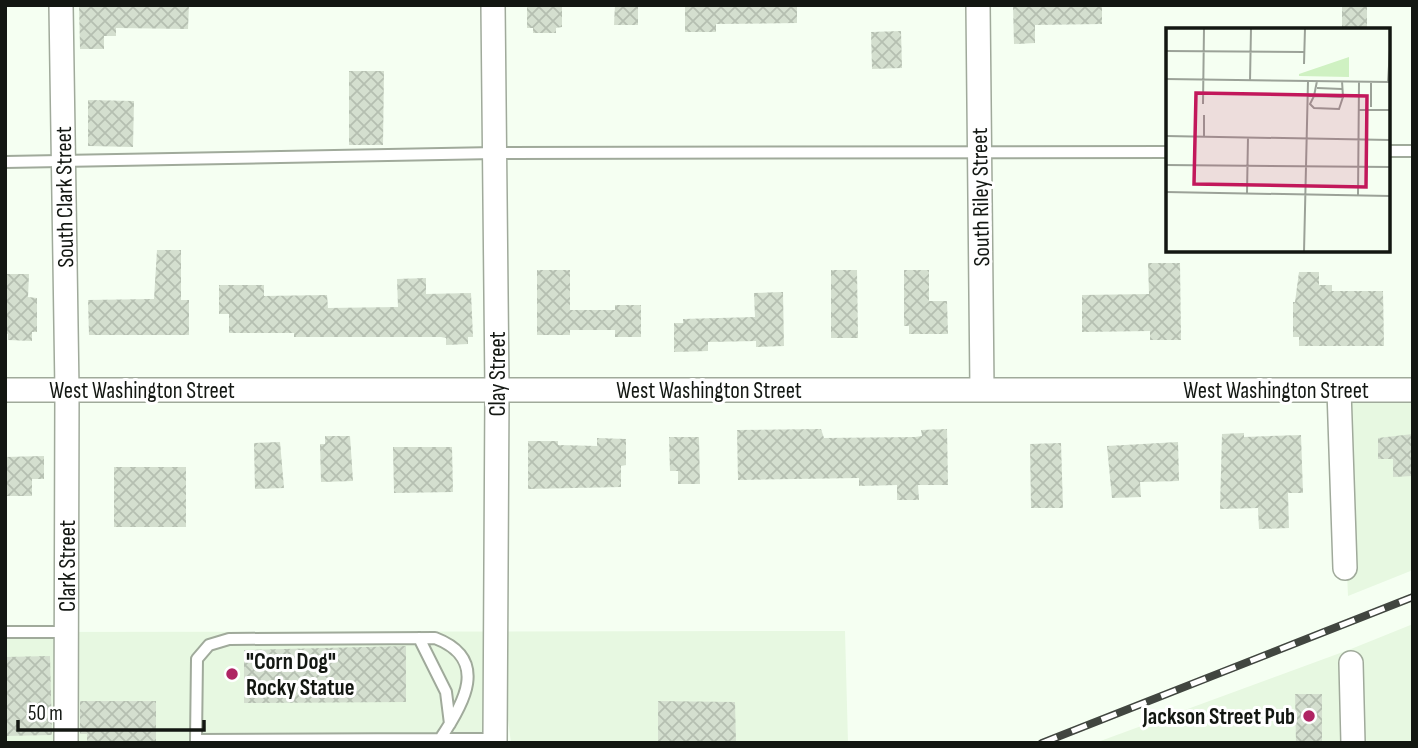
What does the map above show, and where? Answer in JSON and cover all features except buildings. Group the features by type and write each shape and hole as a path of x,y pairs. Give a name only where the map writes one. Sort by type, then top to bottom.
{"street":[{"name":"South Clark Street","path":"61,5 67,390"},
{"name":"Clay Street","path":"494,5 497,390 495,741"},
{"name":"South Riley Street","path":"978,5 982,389"},
{"name":"West Washington Street","path":"5,390 1413,390"},
{"name":"Clark Street","path":"66,743 67,390"},
{"path":"1339,390 1345,568"},
{"path":"1351,663 1353,743"}],"lane":[{"path":"1390,151 1413,151"},
{"path":"5,162 495,153 1166,152"},
{"path":"5,632 66,632"},
{"path":"440,741 460,709 469,676 463,657 452,645 435,638 229,639 209,645 197,659 196,741 279,741 348,741 440,741 495,741"},
{"path":"419,639 446,692 450,724"}],"shaded area":[{"path":"1339,390 1413,390 1413,570 1348,596"},
{"path":"1413,624 1413,743 1095,743 1351,649"},
{"path":"845,631 848,743 511,743 497,635 487,743 5,743 5,632"}],"railway":[{"path":"1042,743 1413,597"}],"place":[{"name":"\"Corn Dog\" Rocky Statue","path":"232,674"},
{"name":"Jackson Street Pub","path":"1309,716"}]}
